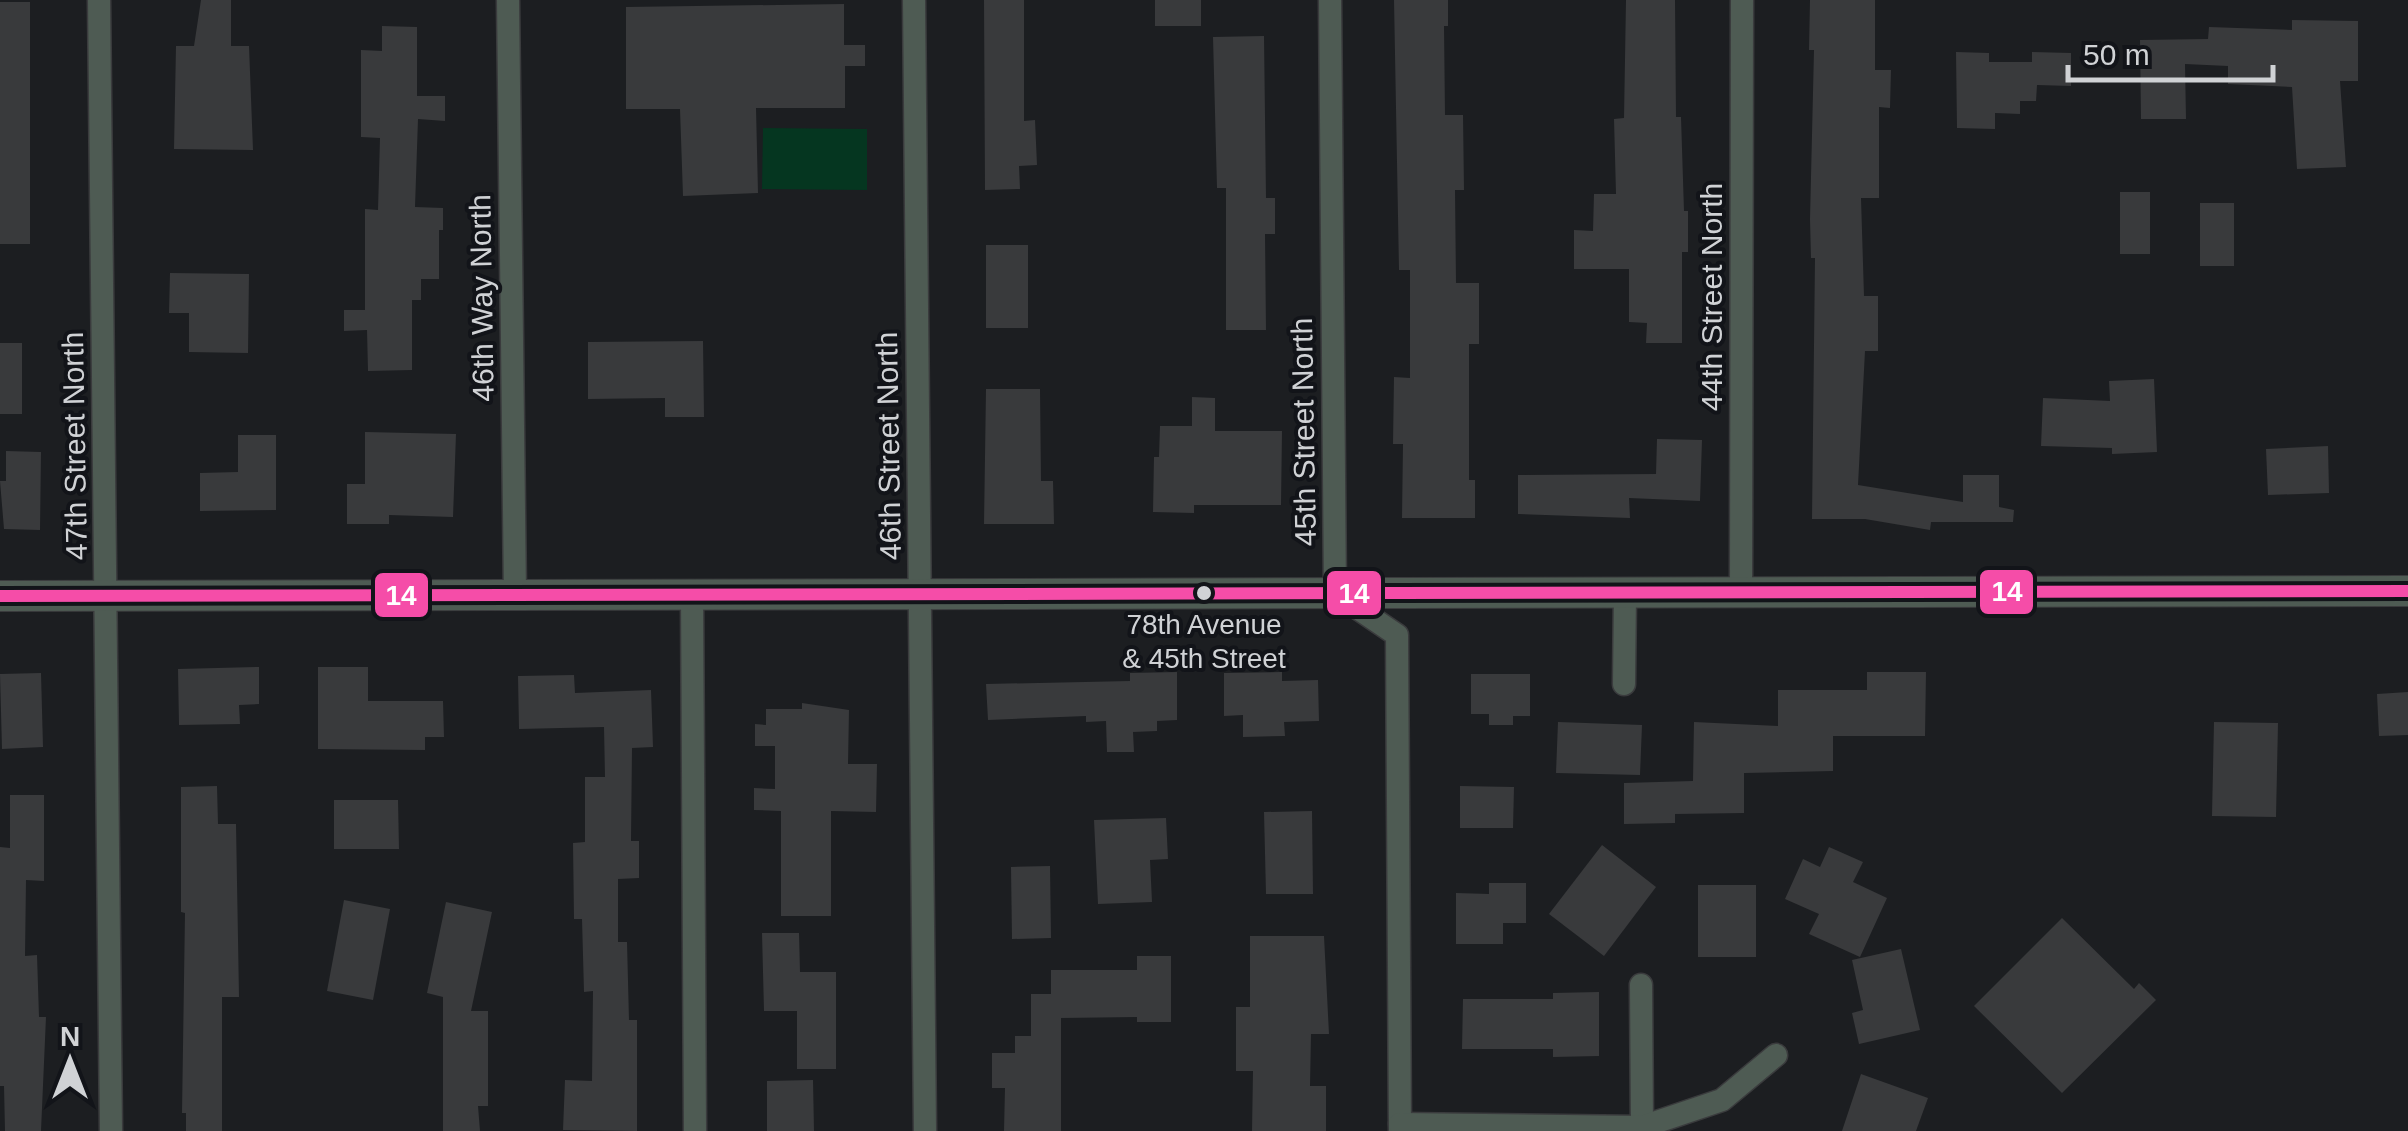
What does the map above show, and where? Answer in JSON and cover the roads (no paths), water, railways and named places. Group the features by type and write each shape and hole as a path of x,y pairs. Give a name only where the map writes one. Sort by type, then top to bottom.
{"street":[{"name":"47th Street North","path":"99,0 111,1131"},
{"name":"46th Way North","path":"508,0 515,596"},
{"name":"46th Street North","path":"914,0 925,1131"},
{"name":"45th Street North","path":"1330,0 1335,593"},
{"name":"44th Street North","path":"1741,594 1742,0"},
{"path":"0,596 2408,591"},
{"path":"692,593 696,1131"},
{"path":"1335,593 1397,635 1400,1128 1642,1127 1722,1100 1776,1055"},
{"path":"1624,684 1625,593"},
{"path":"1640,985 1642,1127"}],"place":[{"name":"78th Avenue & 45th Street","path":"1204,593"}]}
